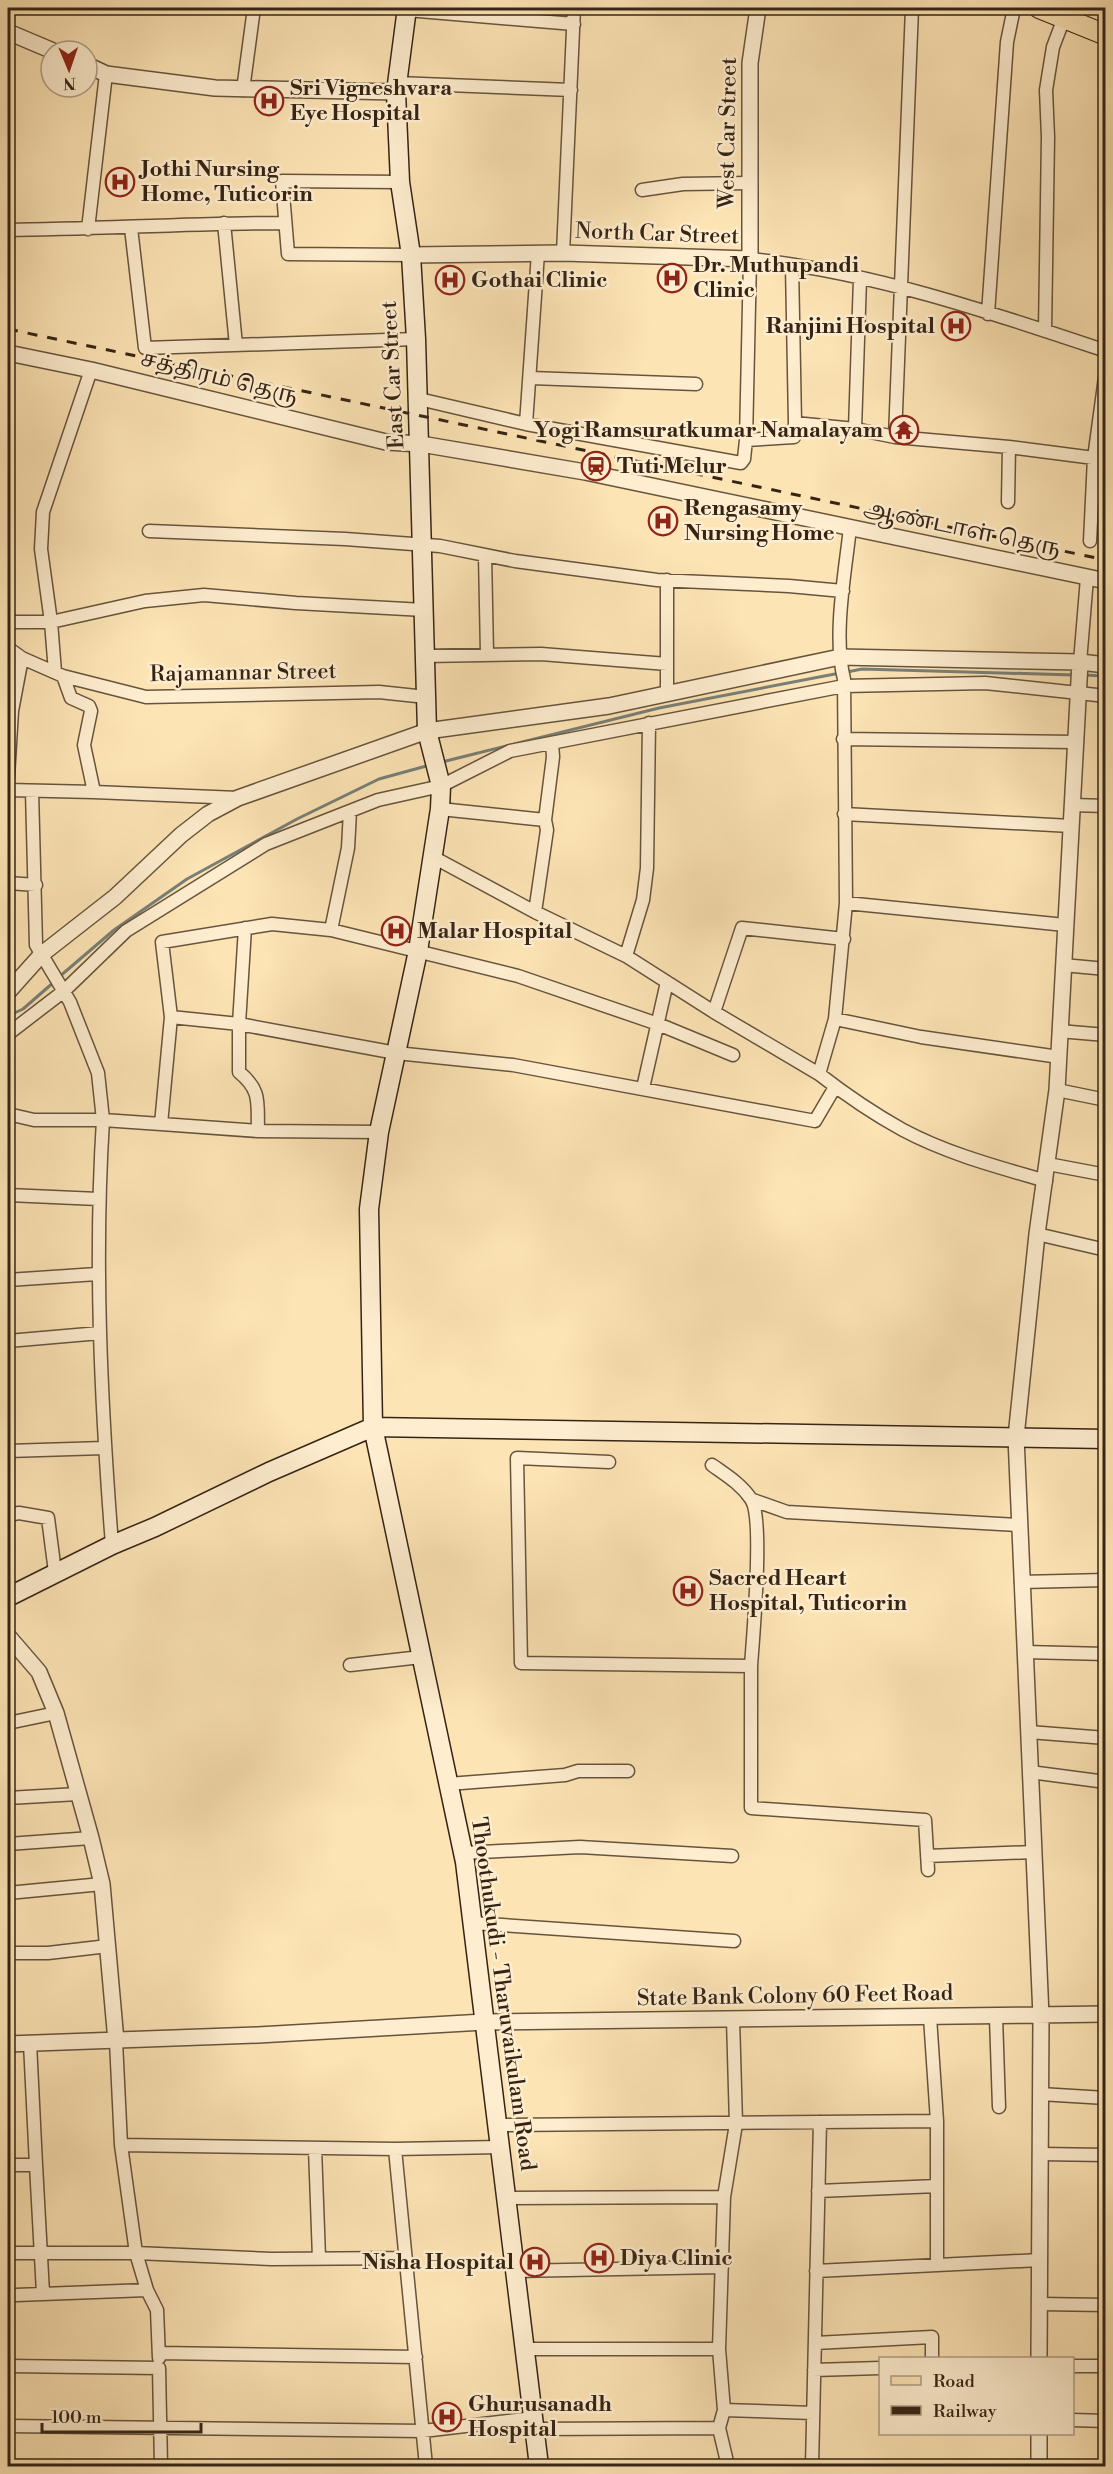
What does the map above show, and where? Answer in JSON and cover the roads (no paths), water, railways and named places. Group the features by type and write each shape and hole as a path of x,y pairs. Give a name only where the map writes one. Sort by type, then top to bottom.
{"main road":[{"path":"1039,8 1106,35"},
{"name":"East Car Street","path":"396,1053 418,951 440,809 440,782 428,736 421,444 416,339 411,255 400,182 397,88 407,9"},
{"name":"Thoothukudi - Tharuvaikulam Road","path":"396,1053 379,1132 369,1209 373,1427 463,1852 539,2466"},
{"path":"8,1597 112,1545 156,1527 269,1472 373,1427 1106,1439"}],"street":[{"path":"243,90 254,8"},
{"path":"562,253 574,8"},
{"name":"West Car Street","path":"750,259 750,63 758,8"},
{"path":"895,437 899,286 909,112 912,8"},
{"path":"988,314 1006,52 1014,8"},
{"path":"407,9 574,24"},
{"path":"1045,330 1048,137 1046,90 1053,47 1064,18"},
{"path":"8,36 39,46"},
{"path":"99,71 106,74 170,84 243,90 397,88 571,90"},
{"path":"88,230 106,74"},
{"path":"400,182 282,181 288,254 411,255"},
{"path":"642,190 683,184 749,183"},
{"path":"8,230 88,230 224,223 285,224"},
{"path":"224,223 236,345"},
{"path":"131,228 145,348 416,339"},
{"path":"526,424 538,253"},
{"name":"North Car Street","path":"411,255 562,253 750,259 899,286 1106,351"},
{"path":"419,399 526,424 741,463 744,459 746,440 750,259"},
{"path":"746,440 794,437 792,265"},
{"path":"855,429 860,279"},
{"name":"சத்திரம் தெரு","path":"8,353 91,370 386,442 421,444"},
{"path":"91,370 43,512 41,549 59,674 71,698 89,706 91,711 84,745 94,792"},
{"path":"1090,541 1094,458 1106,370"},
{"path":"531,378 696,384"},
{"path":"795,423 855,429 895,437 1009,447 1094,458"},
{"name":"ஆண்டாள் தெரு","path":"421,444 585,472 1106,581"},
{"path":"1008,502 1009,447"},
{"path":"819,1074 835,1019 844,939 846,903 844,683 840,661 843,591 850,528"},
{"path":"149,531 345,539 440,546 485,555 667,580 843,591"},
{"path":"485,555 487,654"},
{"path":"1039,2357 1041,2016 1018,1526 1016,1437 1037,1234 1057,1089 1079,677 1087,578"},
{"path":"667,580 668,694"},
{"path":"8,622 51,622 145,601 204,595 424,610"},
{"name":"Rajamannar Street","path":"8,648 22,658 59,674 146,697 379,692 426,698"},
{"path":"425,656 541,654 667,664"},
{"path":"8,777 12,711 22,658"},
{"path":"8,992 208,814 238,798 428,736 609,706 840,661 1079,677 1106,696"},
{"path":"8,1034 126,931 266,844 378,800 440,782 510,751 844,683 985,683 1079,677 1106,665"},
{"path":"626,956 643,900 647,868 649,723"},
{"path":"843,739 1076,742"},
{"path":"535,912 546,830 545,820 553,757 552,743"},
{"path":"8,790 238,798"},
{"path":"32,791 36,945 70,1002 98,1072 103,1120 98,1199 98,1274 104,1448 112,1545"},
{"path":"1072,805 1106,806"},
{"path":"440,809 545,820"},
{"path":"331,930 348,848 350,811"},
{"path":"844,814 1071,826"},
{"path":"433,856 535,912 626,956 714,1012 819,1074 904,1131 982,1163 1046,1181"},
{"path":"8,883 36,885"},
{"path":"846,903 1065,925"},
{"path":"161,1124 171,1017 162,942 272,924 331,930 518,976 658,1024 733,1055"},
{"path":"245,928 239,1024 239,1072 253,1085 256,1092 258,1131"},
{"path":"714,1012 742,928 844,939"},
{"path":"1063,965 1106,969"},
{"path":"643,1088 667,982"},
{"path":"171,1017 239,1024 396,1053 513,1065 815,1121 836,1087"},
{"path":"835,1019 921,1037 1059,1057"},
{"path":"1059,1031 1106,1035"},
{"path":"1057,1089 1106,1100"},
{"path":"8,1114 34,1120 103,1120 258,1131 379,1132"},
{"path":"1048,1164 1106,1175"},
{"path":"8,1195 98,1199"},
{"path":"1037,1234 1106,1250"},
{"path":"8,1280 98,1274"},
{"path":"8,1341 100,1333"},
{"path":"8,1451 104,1448"},
{"path":"609,1462 517,1458 521,1663 751,1666"},
{"path":"712,1465 735,1481 753,1500 787,1512 1018,1526"},
{"path":"753,1500 758,1525 751,1666 751,1808 925,1820 928,1870"},
{"path":"8,1515 20,1513 48,1518 55,1572"},
{"path":"1021,1582 1106,1580"},
{"path":"8,1636 39,1672 56,1713 102,1884 116,2041 121,2145 136,2253 147,2290 157,2310 161,2466"},
{"path":"1025,1652 1106,1654"},
{"path":"350,1665 421,1658"},
{"path":"8,1724 56,1713"},
{"path":"1029,1732 1106,1738"},
{"path":"448,1784 565,1775 578,1771 628,1771"},
{"path":"1030,1772 1106,1782"},
{"path":"8,1798 78,1794"},
{"path":"8,1844 91,1838"},
{"path":"463,1852 580,1847 732,1856"},
{"path":"927,1856 1034,1852"},
{"path":"8,1893 102,1884"},
{"path":"472,1923 734,1941"},
{"path":"8,1953 48,1953 108,1946"},
{"name":"State Bank Colony 60 Feet Road","path":"8,2044 116,2041 484,2022 1106,2014"},
{"path":"930,2017 937,2121 937,2265"},
{"path":"996,2017 999,2107"},
{"path":"728,2466 719,2428 724,2410 719,2349 724,2197 736,2124 733,2019"},
{"path":"30,2043 43,2293"},
{"path":"1040,2094 1106,2098"},
{"path":"497,2125 937,2121"},
{"path":"812,2466 820,2122"},
{"path":"121,2145 395,2149 500,2147"},
{"path":"315,2148 319,2258"},
{"path":"395,2149 426,2466"},
{"path":"1040,2154 1106,2156"},
{"path":"8,2165 36,2165"},
{"path":"818,2191 937,2186"},
{"path":"506,2198 724,2197"},
{"path":"8,2253 406,2258"},
{"path":"816,2271 1040,2260"},
{"path":"515,2271 722,2267"},
{"path":"16,2295 147,2290"},
{"path":"1039,2304 1106,2305"},
{"path":"815,2343 932,2337 932,2357"},
{"path":"525,2349 719,2349"},
{"path":"159,2353 416,2356"},
{"path":"8,2366 159,2368"},
{"path":"1074,2366 1106,2366"},
{"path":"814,2370 879,2368"},
{"path":"724,2410 813,2413"},
{"path":"1074,2420 1106,2421"},
{"path":"8,2426 423,2431 534,2423 719,2428"},
{"path":"1039,2435 1039,2466"}],"waterway":[{"path":"847,672 862,669 1074,675"},
{"path":"442,762 659,708 840,673"},
{"path":"1083,675 1106,676"},
{"path":"59,977 114,930 187,879 297,819 379,779 430,765"},
{"path":"8,1016 23,1009 54,982"}],"railway":[{"path":"8,329 1106,560"}],"place":[{"name":"Sri Vigneshvara Eye Hospital","path":"269,101"},
{"name":"Jothi Nursing Home, Tuticorin","path":"120,182"},
{"name":"Dr. Muthupandi Clinic","path":"672,278"},
{"name":"Gothai Clinic","path":"450,280"},
{"name":"Ranjini Hospital","path":"956,326"},
{"name":"Yogi Ramsuratkumar Namalayam","path":"904,430"},
{"name":"Tuti Melur","path":"596,466"},
{"name":"Rengasamy Nursing Home","path":"663,521"},
{"name":"Malar Hospital","path":"396,931"},
{"name":"Sacred Heart Hospital, Tuticorin","path":"688,1591"},
{"name":"Diya Clinic","path":"599,2258"},
{"name":"Nisha Hospital","path":"535,2262"},
{"name":"Ghurusanadh Hospital","path":"447,2417"}]}
